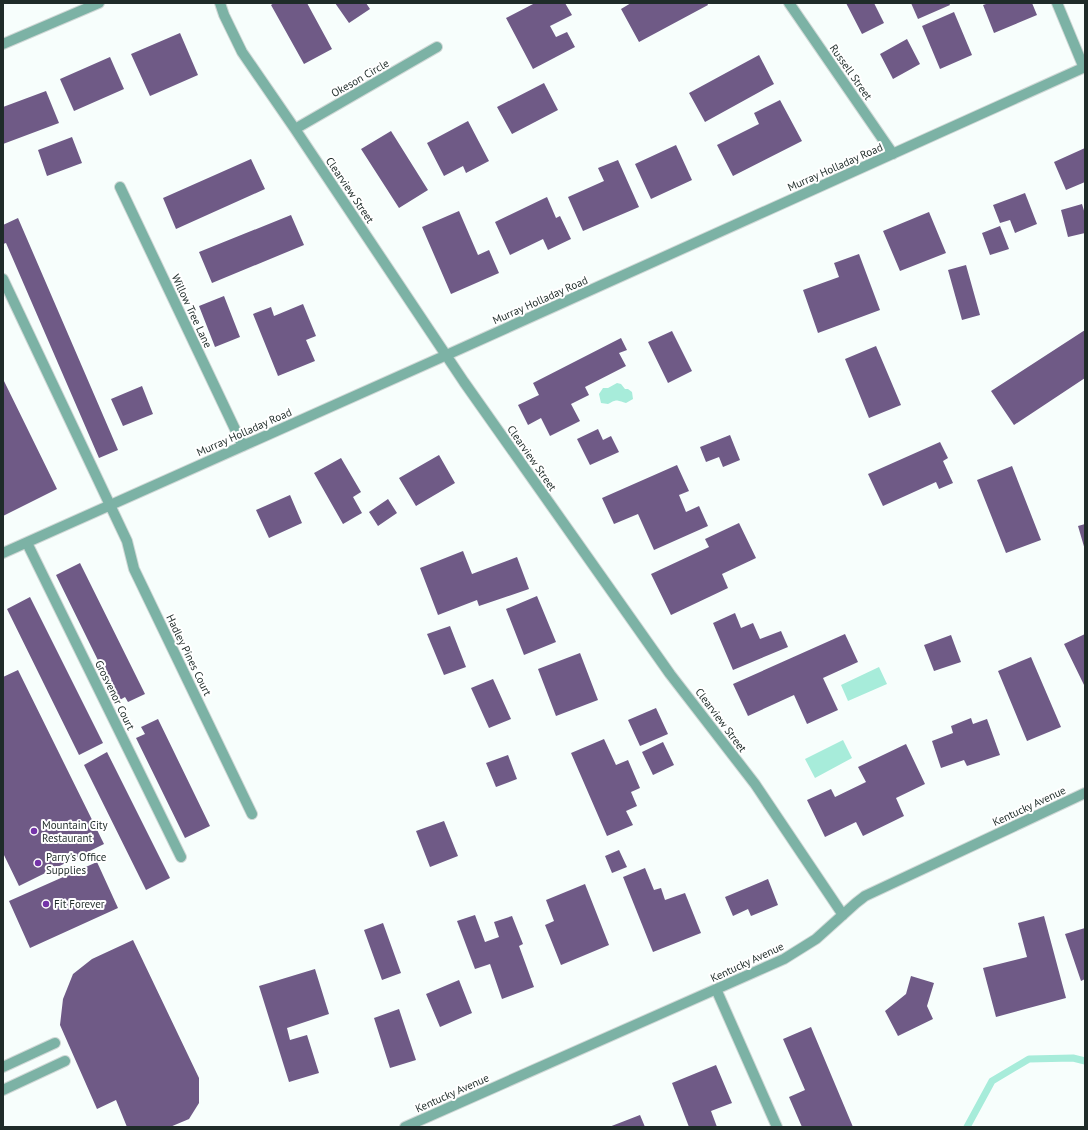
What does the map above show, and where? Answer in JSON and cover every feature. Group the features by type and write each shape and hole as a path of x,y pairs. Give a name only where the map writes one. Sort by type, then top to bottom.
{"street":[{"path":"3,44 99,3"},
{"name":"Clearview Street","path":"220,3 224,15 242,52 468,389 670,674 755,784 843,915"},
{"name":"Russell Street","path":"789,3 894,154"},
{"path":"1057,3 1084,68"},
{"name":"Okeson Circle","path":"295,129 437,47"},
{"name":"Murray Holladay Road","path":"3,553 1084,68"},
{"name":"Willow Tree Lane","path":"120,187 242,446"},
{"name":"Hadley Pines Court","path":"3,279 126,540 134,569 252,814"},
{"name":"Grosvenor Court","path":"27,543 181,857"},
{"name":"Kentucky Avenue","path":"405,1127 784,959 816,939 865,896 1085,793"},
{"path":"716,989 777,1127"},
{"path":"3,1067 55,1043"},
{"path":"3,1090 65,1061"}],"shaded area":[{"path":"617,383 621,384 625,389 632,392 633,399 626,403 617,400 608,404 601,403 599,394 603,388 608,388"},
{"path":"879,667 887,684 848,701 841,685"},
{"path":"843,740 852,758 815,778 805,759"}],"building":[{"path":"274,3 307,3 332,49 304,64 271,5"},
{"path":"335,3 366,3 370,9 349,23"},
{"path":"535,3 565,3 572,15 550,26 556,37 567,32 575,47 533,69 506,18"},
{"path":"631,3 707,3 708,5 639,42 621,9"},
{"path":"846,3 874,3 884,23 862,34"},
{"path":"911,3 949,3 950,5 918,19"},
{"path":"989,3 1032,3 1037,15 994,33 983,5"},
{"path":"954,12 972,55 940,69 922,26"},
{"path":"180,33 198,75 150,96 131,54"},
{"path":"907,39 920,64 893,79 880,54"},
{"path":"759,55 774,84 705,122 689,93"},
{"path":"110,57 124,89 74,111 60,79"},
{"path":"544,83 558,110 512,134 497,107"},
{"path":"46,91 59,123 3,144 3,107"},
{"path":"780,100 802,141 733,176 717,145 759,124 754,113"},
{"path":"468,121 489,161 466,173 463,166 444,176 427,143"},
{"path":"391,131 428,190 399,208 361,149"},
{"path":"72,137 82,163 47,176 38,150"},
{"path":"676,145 692,180 651,199 635,164"},
{"path":"1085,148 1085,182 1066,190 1054,162"},
{"path":"251,159 265,189 176,229 163,198"},
{"path":"618,160 639,207 583,231 568,197 604,181 598,168"},
{"path":"1025,193 1037,224 1015,233 1010,220 1000,223 993,205"},
{"path":"547,197 556,218 560,216 571,239 548,250 543,239 510,255 495,222"},
{"path":"1082,204 1085,214 1085,233 1068,237 1061,210"},
{"path":"459,211 478,255 489,250 499,273 451,294 422,227"},
{"path":"929,212 946,253 900,271 883,231"},
{"path":"291,215 304,245 212,283 199,252"},
{"path":"18,218 118,450 99,458 6,243 3,244 3,225"},
{"path":"1000,226 1009,249 990,255 982,233"},
{"path":"859,254 880,310 818,333 803,290 839,277 834,263"},
{"path":"966,265 980,315 962,320 948,270"},
{"path":"224,296 240,337 215,347 199,306"},
{"path":"303,304 316,336 306,340 315,361 278,376 253,314 271,307 274,316"},
{"path":"1085,330 1085,378 1014,425 991,391"},
{"path":"672,331 692,371 668,383 648,342"},
{"path":"621,338 627,350 619,353 626,366 585,387 589,395 571,404 580,421 550,436 541,418 528,425 518,405 539,395 533,383"},
{"path":"876,346 901,405 869,418 845,359"},
{"path":"3,379 57,489 3,516"},
{"path":"142,386 153,414 123,426 111,399"},
{"path":"598,429 603,440 611,436 619,452 590,465 577,439"},
{"path":"730,435 740,460 723,467 719,457 706,462 700,447"},
{"path":"940,442 948,458 943,461 953,483 939,489 936,482 883,506 868,474"},
{"path":"439,455 455,483 416,506 399,478"},
{"path":"341,458 361,492 353,497 362,513 343,524 314,473"},
{"path":"677,465 689,491 679,495 686,512 699,506 708,526 654,550 638,514 614,524 602,498"},
{"path":"1012,466 1041,540 1006,553 977,480"},
{"path":"290,495 302,523 269,538 256,510"},
{"path":"388,499 397,513 378,526 369,512"},
{"path":"739,523 756,558 722,574 728,588 671,615 651,574 709,547 705,539"},
{"path":"1085,524 1085,550 1078,526"},
{"path":"463,551 472,574 517,557 529,589 479,606 477,600 438,615 420,568"},
{"path":"80,563 145,694 128,702 125,697 118,701 56,575"},
{"path":"537,596 556,642 524,655 506,609"},
{"path":"30,597 103,743 79,755 7,609"},
{"path":"735,613 741,628 753,623 760,639 781,631 788,647 733,670 713,623"},
{"path":"450,626 466,667 444,675 427,634"},
{"path":"845,634 858,662 823,678 838,710 807,724 794,695 748,716 733,684"},
{"path":"1085,634 1085,687 1064,644"},
{"path":"951,635 961,662 934,671 924,645"},
{"path":"580,653 598,700 556,716 538,669"},
{"path":"1031,657 1061,727 1027,741 998,671"},
{"path":"18,670 104,844 19,886 3,853 3,677"},
{"path":"493,679 511,719 489,728 471,688"},
{"path":"656,708 668,734 640,746 628,720"},
{"path":"971,718 973,724 987,719 1000,755 967,766 964,760 941,768 932,741 953,733 951,726"},
{"path":"158,719 210,826 185,838 136,738 145,734 141,727"},
{"path":"604,739 616,765 628,760 640,788 631,792 637,806 626,811 633,825 607,836 571,753"},
{"path":"663,742 674,765 653,775 642,752"},
{"path":"906,744 925,784 896,798 904,816 863,836 856,822 825,837 807,800 831,789 835,797 866,782 858,767"},
{"path":"107,752 170,878 146,890 84,765"},
{"path":"508,755 517,779 496,787 486,763"},
{"path":"444,821 458,856 430,867 416,831"},
{"path":"619,850 627,867 612,873 605,856"},
{"path":"97,862 118,908 30,948 9,901"},
{"path":"645,868 654,890 661,888 665,900 685,893 701,933 653,952 623,877"},
{"path":"768,879 778,905 751,916 748,909 733,916 725,897"},
{"path":"585,884 609,945 561,965 545,925 554,921 546,900"},
{"path":"475,915 485,942 499,937 494,922 512,916 523,944 519,946 534,987 502,999 490,964 475,969 457,921"},
{"path":"1044,916 1066,998 996,1017 983,968 1027,957 1018,923"},
{"path":"383,923 401,973 382,980 364,930"},
{"path":"1085,928 1085,979 1081,981 1065,934"},
{"path":"133,940 199,1078 199,1103 189,1119 170,1127 127,1127 116,1100 97,1109 60,1025 63,999 73,974 92,959"},
{"path":"315,969 329,1014 287,1028 290,1040 307,1035 319,1073 289,1082 259,986"},
{"path":"911,976 934,983 927,1006 933,1019 898,1036 885,1011 906,994"},
{"path":"459,980 472,1013 440,1027 426,994"},
{"path":"399,1009 416,1060 390,1068 374,1018"},
{"path":"811,1027 853,1127 802,1127 789,1097 805,1090 783,1039"},
{"path":"716,1065 732,1103 711,1111 717,1127 689,1127 672,1083"},
{"path":"640,1115 645,1127 609,1127"}],"waterway":[{"path":"967,1127 992,1081 1029,1059 1073,1058 1085,1061"}],"place":[{"name":"Mountain City Restaurant","path":"34,831"},
{"name":"Parry's Office Supplies","path":"38,863"},
{"name":"Fit Forever","path":"46,904"}]}
